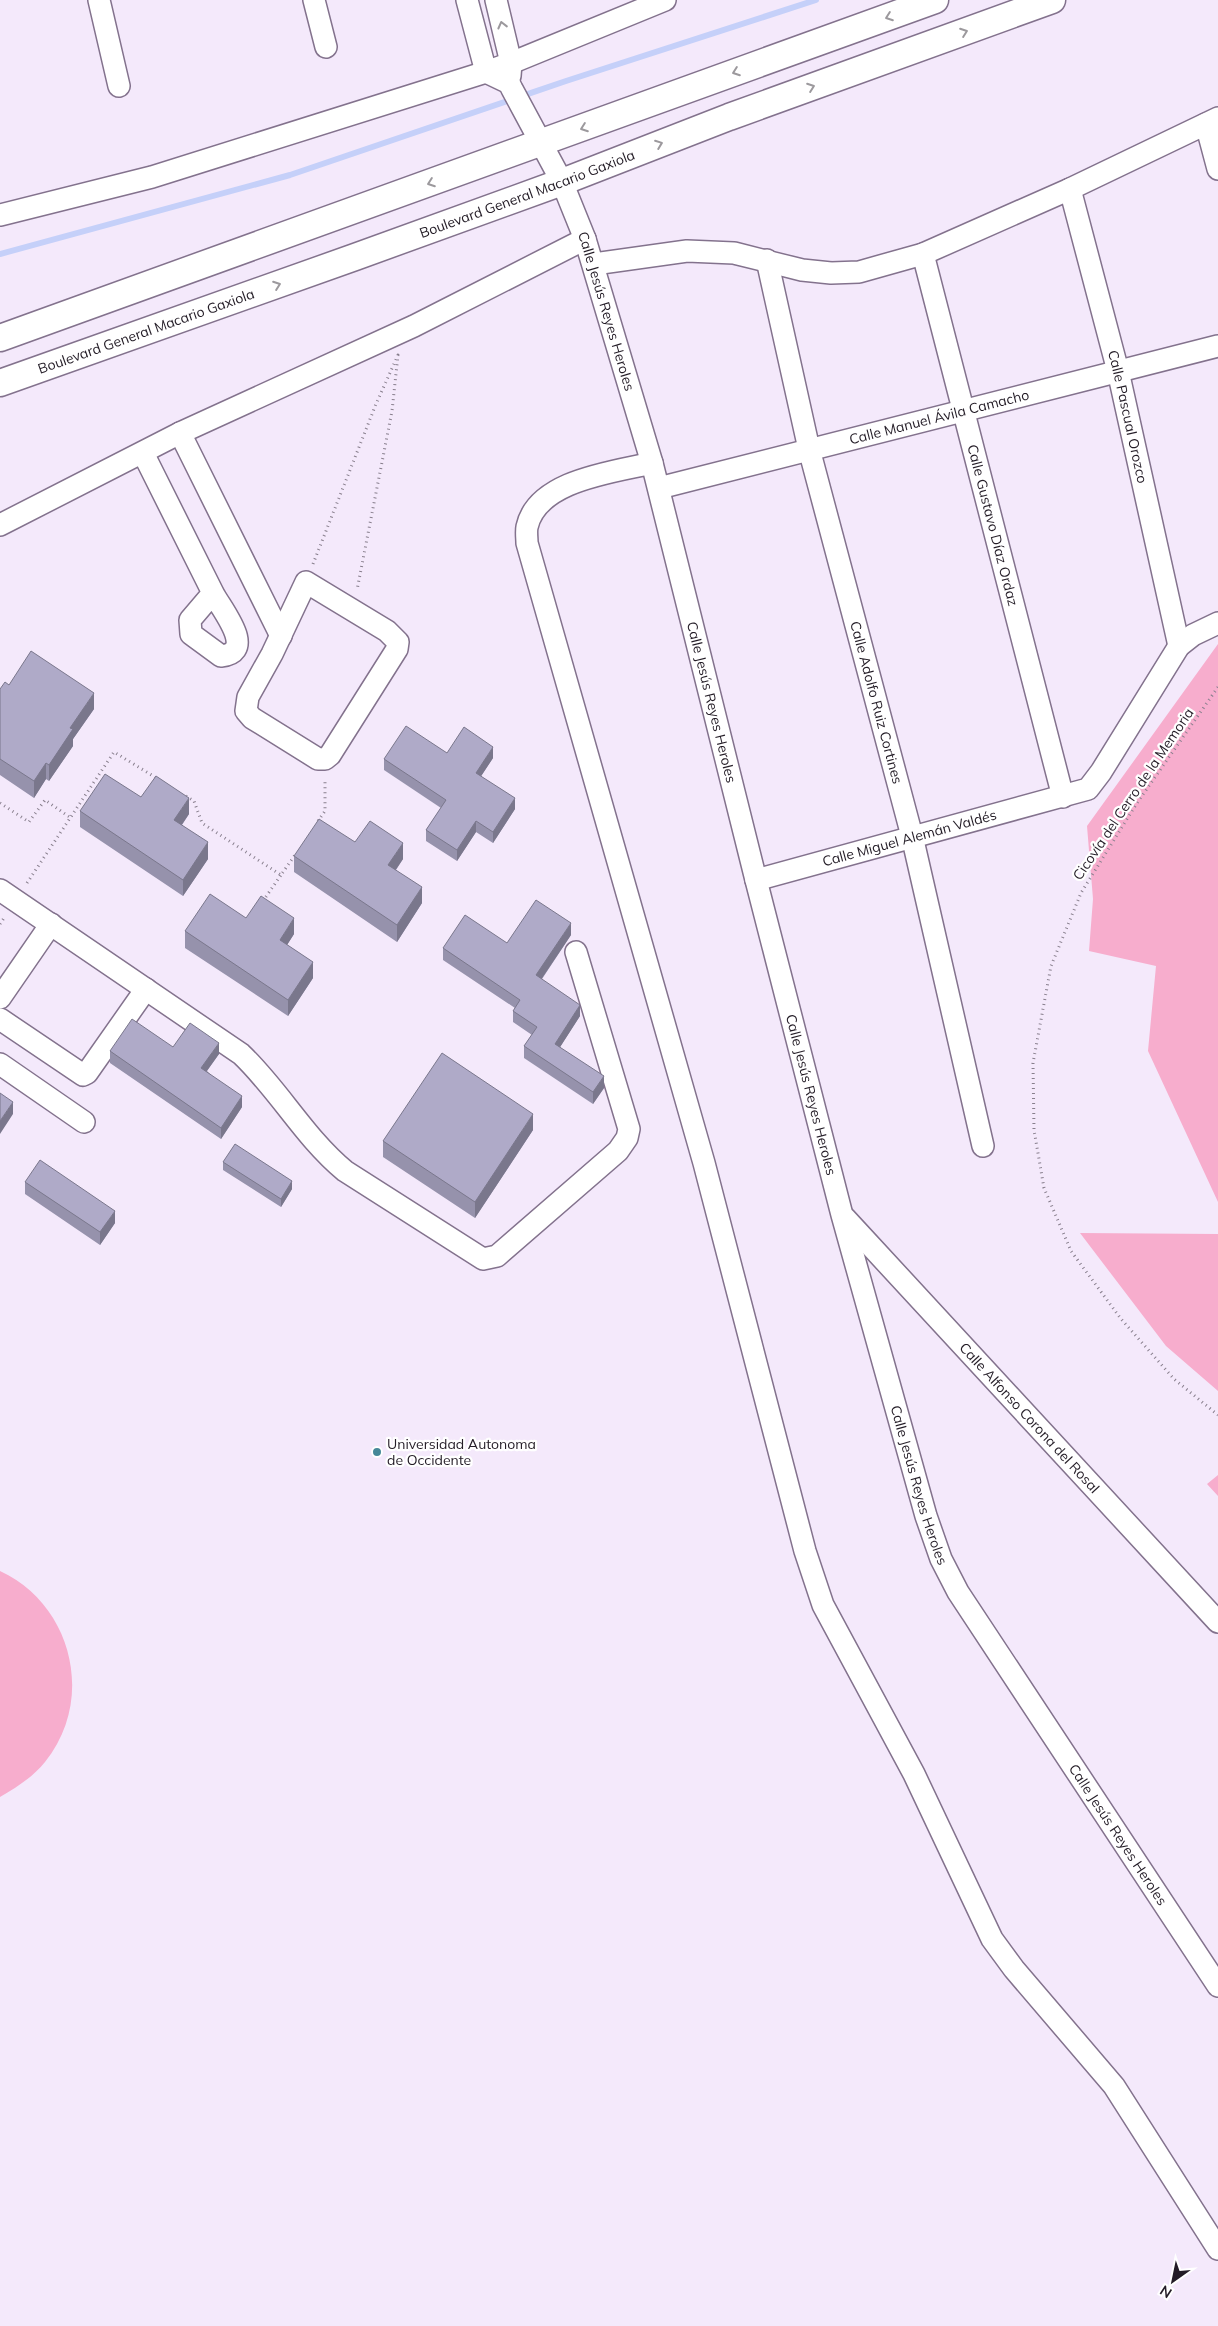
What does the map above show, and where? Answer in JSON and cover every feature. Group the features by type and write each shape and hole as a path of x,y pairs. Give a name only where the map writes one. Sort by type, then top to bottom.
{"main road":[{"path":"0,338 535,133 935,0"},
{"name":"Boulevard General Macario Gaxiola","path":"0,383 562,182 728,117 1052,0"}],"street":[{"path":"99,0 119,86"},
{"path":"314,0 326,47"},
{"path":"467,0 486,72"},
{"name":"Calle Jesús Reyes Heroles","path":"496,0 511,79 535,133 562,182 585,239 652,463 842,1215 926,1516 941,1559 958,1592 1218,1986"},
{"path":"0,216 152,177 486,72 511,79 665,0"},
{"path":"594,264 687,251 734,253 802,270 832,273 859,272 923,254 1212,121 1218,169"},
{"name":"Calle Pascual Orozco","path":"1070,188 1118,371 1179,646"},
{"path":"0,526 180,433 414,326 585,239"},
{"name":"Calle Gustavo Díaz Ordaz","path":"923,254 1063,797"},
{"name":"Calle Adolfo Ruiz Cortines","path":"767,260 809,449 912,836 983,1146"},
{"name":"Calle Manuel Ávila Camacho","path":"659,488 1218,346"},
{"path":"180,433 281,636"},
{"path":"143,453 213,593"},
{"path":"652,463 566,484 549,496 533,514 527,527 527,542 704,1163 805,1551 823,1605 914,1774 992,1939 1020,1976 1114,2086 1218,2249"},
{"path":"306,582 387,631 398,642 397,649 330,755 325,759 318,759 252,718 246,711 248,697 281,636 306,582"},
{"path":"1179,646 1193,635 1218,623"},
{"name":"Calle Miguel Alemán Valdés","path":"756,880 1088,789 1179,646"},
{"path":"8,896 241,1054 257,1069 313,1141 345,1171 483,1259 491,1259 497,1256 618,1151 629,1129 576,952"},
{"path":"0,998 51,924"},
{"path":"0,1020 83,1074 87,1073 146,989"},
{"path":"0,1064 84,1122"},
{"name":"Calle Alfonso Corona del Rosal","path":"842,1215 1218,1622"}],"path":[{"path":"306,582 376,404 398,355 392,410 353,610"},
{"name":"Cicovía del Cerro de la Memoria","path":"1218,688 1137,804 1081,893 1051,966 1033,1063 1034,1130 1044,1188 1071,1251 1121,1319 1174,1378 1218,1415"},
{"path":"0,924 8,896 71,818 114,752 162,782"},
{"path":"314,827 325,811 325,759"},
{"path":"178,792 194,801 202,823 281,875"},
{"path":"0,802 29,822 45,800 71,818"},
{"path":"260,906 298,851"}],"shaded area":[{"path":"1218,644 1218,1202 1148,1051 1156,966 1089,951 1093,899 1087,826"},
{"path":"1080,1233 1218,1234 1218,1391 1166,1346"},
{"path":"1218,1475 1218,1496 1207,1484"},
{"path":"0,1571 25,1586 45,1606 59,1629 69,1655 72,1683 70,1710 61,1737 45,1762 30,1777 0,1797"}],"building":[{"path":"31,651 94,693 70,728 73,729 49,765 46,763 34,781 0,759 0,689 5,682 9,685"},
{"path":"406,726 447,753 464,727 493,747 476,773 515,798 493,832 476,821 457,850 426,830 446,800 384,759"},
{"path":"105,774 141,797 156,776 189,798 174,820 208,842 183,880 80,811"},
{"path":"319,819 355,842 370,821 403,843 388,865 422,887 397,925 294,856"},
{"path":"210,894 246,918 261,896 294,918 280,940 313,962 288,1000 185,931"},
{"path":"536,900 571,923 536,975 580,1005 555,1044 604,1076 593,1092 524,1046 537,1027 513,1011 520,1000 443,948 465,915 507,943"},
{"path":"132,1019 173,1047 190,1023 219,1043 201,1068 242,1096 221,1128 110,1051"},
{"path":"442,1053 533,1114 475,1202 383,1141"},
{"path":"0,1093 13,1102 0,1121"},
{"path":"235,1144 292,1181 281,1199 223,1162"},
{"path":"40,1160 115,1211 100,1232 25,1182"}],"waterway":[{"path":"0,254 290,175 566,81 816,0"}],"place":[{"name":"Universidad Autonoma de Occidente","path":"377,1452"}]}
